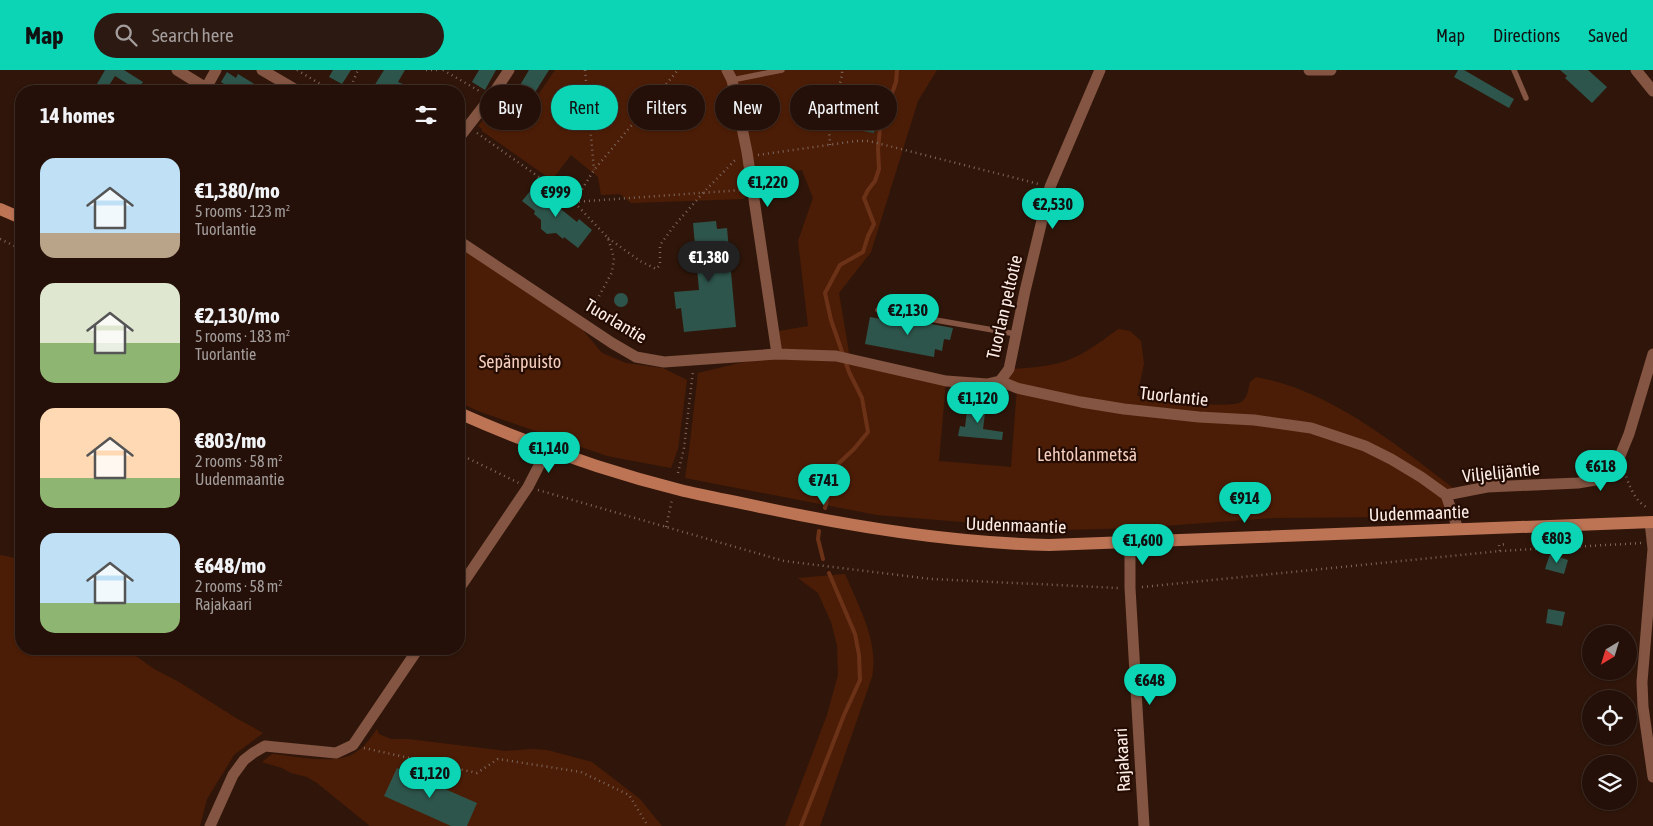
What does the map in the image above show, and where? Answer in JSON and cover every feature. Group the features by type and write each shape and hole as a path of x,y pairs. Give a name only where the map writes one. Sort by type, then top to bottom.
{"main road":[{"path":"0,209 15,215"},
{"name":"Uudenmaantie","path":"465,415 584,462 682,490 826,520 903,533 1003,544 1049,545 1652,522"}],"street":[{"path":"178,70 201,85"},
{"path":"211,85 216,70"},
{"path":"262,70 288,85"},
{"path":"498,85 508,70"},
{"name":"Tuorlan peltotie","path":"1000,381 1009,369 1050,186 1100,70"},
{"path":"1309,70 1331,70"},
{"path":"1636,70 1653,91"},
{"path":"729,75 747,152 777,354"},
{"path":"465,122 480,108"},
{"name":"Tuorlantie","path":"465,245 636,357 664,362 777,354 836,356 946,381 987,384 1000,381 1017,388 1124,409 1199,417 1254,420 1311,428 1365,446 1391,458 1446,495"},
{"name":"Viljelijäntie","path":"1446,495 1487,487 1578,483 1595,480 1612,470 1620,456 1628,434 1653,354"},
{"path":"465,580 528,487 548,448"},
{"path":"1446,495 1458,529"},
{"path":"1652,522 1652,547 1642,682 1645,730 1653,776"},
{"name":"Rajakaari","path":"1130,542 1130,588 1144,826"},
{"path":"210,826 233,775 244,760 265,746 336,753 353,745 414,655"}],"lane":[{"path":"729,75 782,70"},
{"path":"1514,70 1526,98"},
{"path":"878,310 1016,334"}],"path":[{"path":"297,70 322,85"},
{"path":"352,85 358,70"},
{"path":"426,70 437,70"},
{"path":"443,70 480,92"},
{"path":"585,70 594,170"},
{"path":"574,202 594,170 678,70"},
{"path":"830,145 828,113 832,100 841,85 842,70"},
{"path":"465,125 574,202 608,238 640,261 656,269 660,265 660,246 674,226 742,153 747,152 757,155 869,141 1050,186"},
{"path":"574,202 751,189"},
{"path":"584,324 612,272 614,258 608,238"},
{"path":"0,239 15,246"},
{"path":"678,473 684,448 694,361"},
{"path":"1620,456 1628,484 1644,507 1649,508"},
{"path":"465,457 528,487 784,561 931,579 1130,588 1500,551 1652,547"},
{"path":"666,527 672,500"},
{"path":"1500,551 1499,546 1506,544"},
{"path":"353,745 477,773 498,759 581,772 629,795 648,826"}],"green space":[{"name":"Lehtolanmetsä","path":"555,70 937,70 918,101 871,252 839,293 850,359 946,381 939,461 1011,467 1017,388 1000,381 1009,369 1056,364 1068,360 1091,348 1118,329 1130,331 1141,341 1144,364 1137,396 1222,405 1241,402 1247,394 1250,382 1256,377 1285,384 1339,408 1364,423 1460,493 1447,495 1454,519 1387,517 1273,518 1136,528 1062,530 877,515 685,478 698,373 776,354 773,332 808,326 798,241 813,198 802,170 750,177 751,189 744,199 631,203 620,194 601,195 598,177 571,155 552,180 482,131 541,130 541,91"},
{"name":"Sepänpuisto","path":"465,250 581,328 602,353 626,363 663,368 687,380 678,449 671,468 607,456 465,405"},
{"path":"0,555 15,558 15,655 134,655 154,669 263,733 234,755 207,799 200,826 0,826"},
{"path":"845,574 862,612 870,638 873,651 872,677 820,826 785,826 827,715 838,675 837,645 831,622 818,593 798,578"},
{"path":"377,729 379,734 391,739 408,739 506,751 547,750 592,762 640,799 662,826 370,826 307,777 262,762 272,754 314,759 345,757 360,749"}],"building":[{"path":"105,70 124,70 143,82 141,85 129,85 115,76 109,85 97,84"},
{"path":"333,70 351,70 342,84 329,77"},
{"path":"384,70 405,70 398,82 402,85 375,85"},
{"path":"479,70 496,70 488,85 480,85 480,87 472,82"},
{"path":"529,70 549,70 540,85 520,85"},
{"path":"1458,70 1464,70 1514,99 1509,108 1454,77"},
{"path":"1560,70 1588,70 1607,87 1592,103 1565,78 1567,76"},
{"path":"227,72 236,78 238,74 256,85 226,85 221,82"},
{"path":"858,130 875,130 874,133"},
{"path":"536,184 549,195 547,198 577,222 579,219 592,230 578,248 564,237 563,239 556,233 547,234 541,229 541,220 534,214 535,211 522,201"},
{"path":"716,221 717,229 727,228 736,327 684,332 681,308 676,309 674,292 699,290 693,223"},
{"path":"618,293 624,293 628,300 624,307 618,307 614,303 614,297"},
{"path":"870,317 897,322 898,318 953,328 950,340 944,339 942,351 935,349 934,357 865,344"},
{"path":"968,402 986,405 983,429 1003,432 1002,440 958,436 960,426 965,427"},
{"path":"1550,554 1568,560 1564,574 1545,569"},
{"path":"1548,609 1565,612 1562,626 1546,623"},
{"path":"397,768 477,803 467,826 451,826 384,796"}],"waterway":[{"path":"825,508 838,464 868,432 862,398 849,372 831,320 825,293 840,265 863,252 874,224 864,198 875,181 879,169 880,127 896,82 897,70"},
{"path":"819,531 818,539 823,559"},
{"path":"801,826 844,715 860,680 859,655 855,634 829,573"}]}
